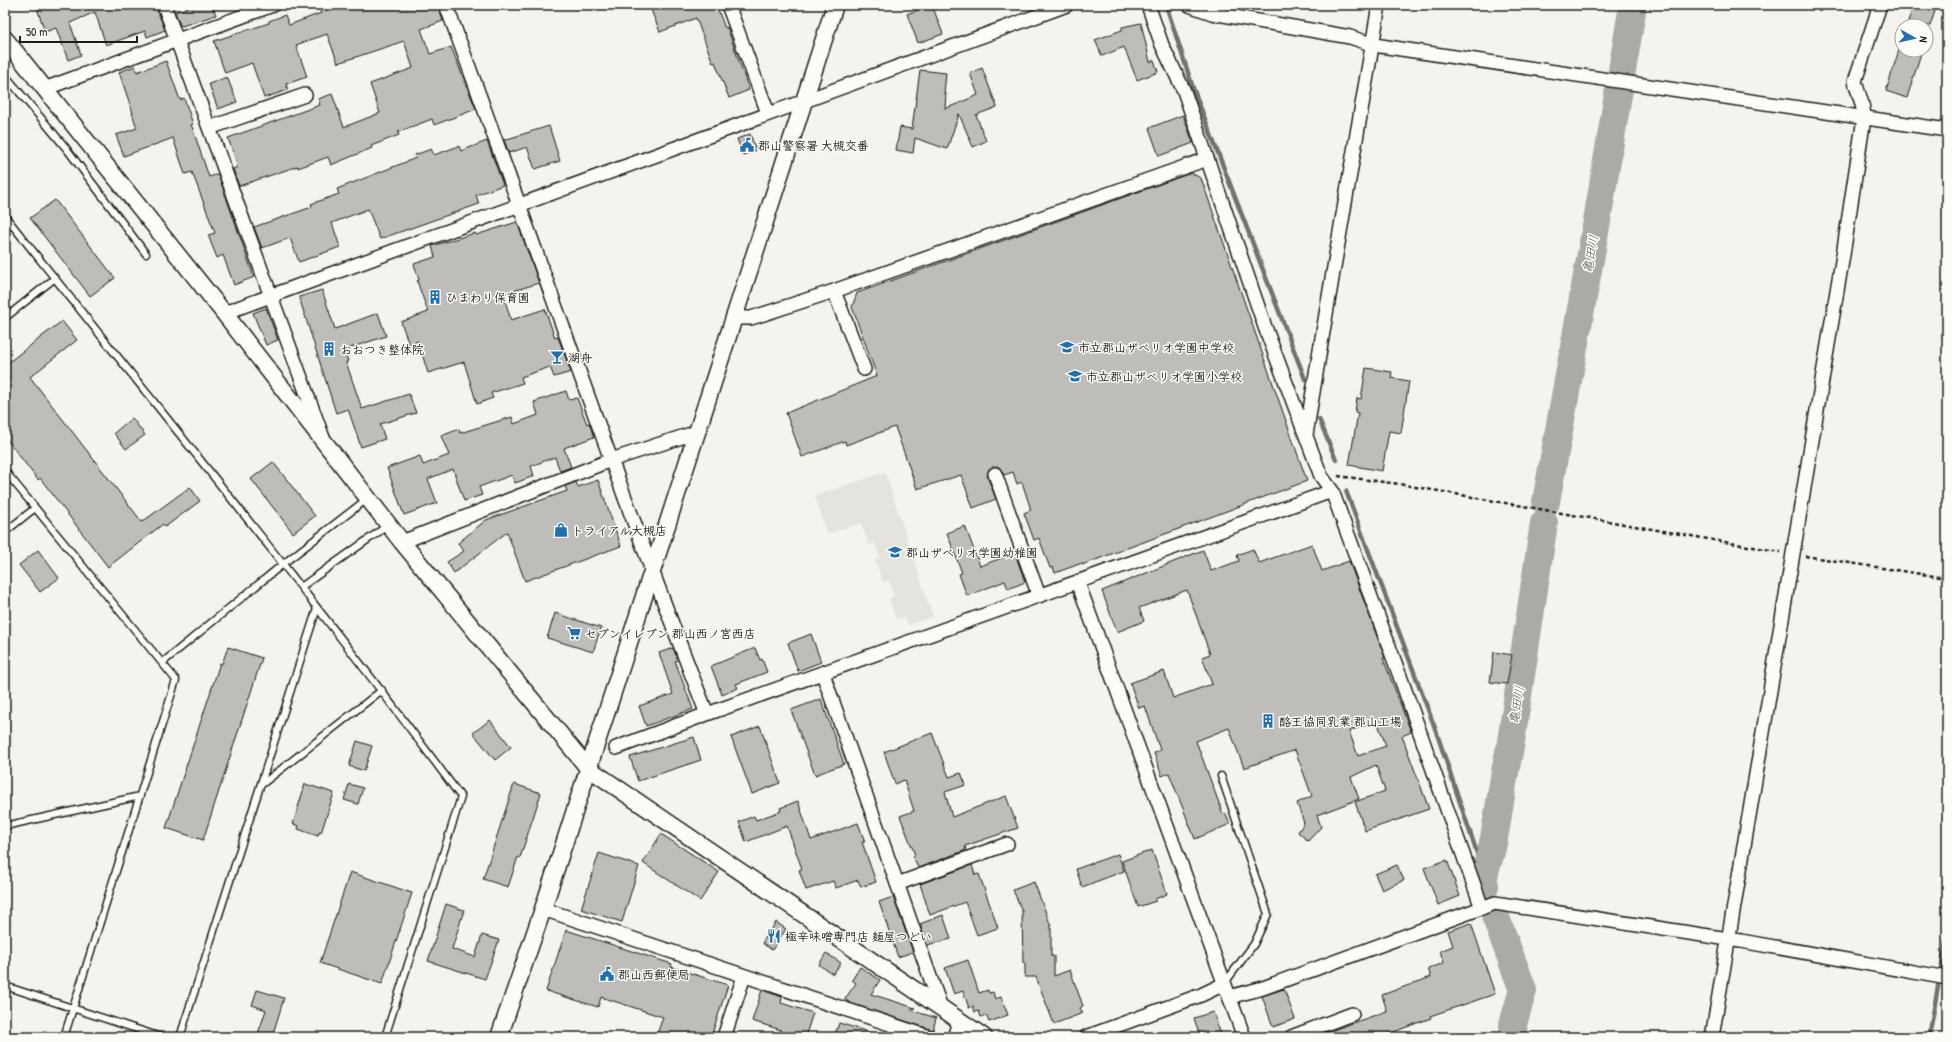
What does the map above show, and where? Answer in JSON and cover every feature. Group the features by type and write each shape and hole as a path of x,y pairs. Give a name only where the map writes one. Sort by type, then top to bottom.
{"street":[{"path":"164,5 325,443"},
{"path":"44,89 177,42 273,5"},
{"path":"446,5 521,206 651,570 707,714"},
{"path":"728,5 768,113"},
{"path":"499,1037 543,909 651,570 835,5"},
{"path":"224,313 521,206 768,113 803,102 1067,5"},
{"path":"1148,5 1162,45 1184,91 1321,476 1332,491 1401,679 1482,908"},
{"path":"1189,5 1212,13 1350,37 1374,45 1947,130"},
{"path":"1306,435 1340,226 1374,45 1379,5"},
{"path":"1712,1037 1843,255 1864,118 1864,106 1857,92 1855,81 1880,5"},
{"path":"5,39 224,313 402,542 588,768 940,1005 984,1037"},
{"path":"209,128 305,95"},
{"path":"734,318 751,318 834,291 1207,159"},
{"path":"834,291 864,369"},
{"path":"402,542 611,460 697,432"},
{"path":"995,474 1039,596"},
{"path":"616,748 707,714 823,674 1332,491"},
{"path":"1078,582 1244,1037"},
{"path":"823,674 940,1005"},
{"path":"897,884 1006,844"},
{"path":"1229,997 1263,988 1495,903 1728,939 1947,978"},
{"path":"543,909 929,1037"},
{"path":"724,1037 744,976"},
{"path":"1086,1037 1224,984"},
{"path":"1291,1037 1352,1014"},
{"path":"954,1037 960,1020"}],"lane":[{"path":"5,75 66,148 146,254"},
{"path":"5,216 382,690 460,797 385,1037"},
{"path":"5,318 54,278"},
{"path":"5,471 176,680 64,1037"},
{"path":"162,663 283,564 368,498"},
{"path":"5,532 35,508"},
{"path":"301,587 389,525"},
{"path":"180,1037 317,608"},
{"path":"261,785 382,690"},
{"path":"1221,776 1268,914 1254,944 1224,984"},
{"path":"5,826 140,796"},
{"path":"5,986 74,1007 161,1037"}],"path":[{"path":"1321,476 1399,484 1792,554 1947,578"}],"shaded area":[{"name":"郡山ザベリオ学園幼稚園","path":"885,472 933,617 908,625 905,617 896,619 889,598 894,596 889,580 883,582 875,560 880,558 875,543 869,545 861,523 827,534 815,496"}],"building":[{"path":"36,5 155,5 165,30 147,37 145,31 106,45 95,12 70,23 81,55 68,60 56,28 45,32"},
{"path":"195,5 212,5 216,15 182,26 180,25 175,12"},
{"path":"318,5 438,5 443,21 421,29 430,54 451,47 476,109 434,125 432,119 398,132 399,135 371,146 372,148 331,165 328,157 239,186 233,169 237,167 237,163 228,138 320,105 318,99 332,94 344,127 380,113 370,84 413,68 404,41 338,63 327,34 296,45 307,77 286,84 288,90 264,98 252,63 225,73 214,41 269,23 269,21 285,15 289,25 321,13"},
{"path":"649,5 720,5 721,9 718,10 725,28 727,27 749,90 729,98 715,62 713,63 696,18 660,32"},
{"path":"932,5 943,34 918,43 907,14"},
{"path":"1913,5 1937,5 1933,18 1909,18"},
{"path":"1141,23 1150,62 1154,60 1158,72 1137,80 1124,47 1102,56 1095,40 1122,30 1122,27"},
{"path":"1896,58 1920,58 1907,98 1886,91"},
{"path":"166,61 180,100 184,98 209,177 218,174 254,277 234,285 223,255 217,258 208,235 215,233 192,172 185,174 173,138 124,156 116,135 137,128 119,72 135,66 137,72"},
{"path":"982,68 997,107 976,115 986,141 973,147 959,114 947,149 915,138 913,153 896,150 900,127 912,129 920,70 946,73 944,93 946,93 945,109 978,95 970,73"},
{"path":"227,77 237,102 218,109 209,84"},
{"path":"1183,115 1193,143 1159,156 1149,128"},
{"path":"549,126 560,161 535,169 527,147 509,153 504,140"},
{"name":"郡山警察署 大槻交番","path":"750,134 756,150 743,155 737,139"},
{"path":"487,141 503,185 476,195 479,204 380,239 368,209 332,223 340,247 299,262 290,238 262,248 254,227 312,207 311,204 339,194 337,189 416,158 415,155 431,149 434,155 459,146 461,151"},
{"path":"1191,173 1201,178 1307,481 1082,565 1082,563 1055,573 1053,567 1050,568 1039,538 1034,540 1024,513 1031,510 1022,482 1017,484 1013,472 1004,475 997,466 989,469 987,476 996,499 973,508 961,475 917,489 895,427 846,445 845,441 802,457 786,413 877,376 852,307 857,293"},
{"path":"55,200 115,278 90,296 30,218"},
{"path":"517,222 539,283 503,294 511,320 545,309 555,338 558,337 571,372 554,377 550,367 521,377 523,383 491,393 493,398 477,404 464,362 428,373 418,341 409,344 401,322 428,312 417,281 419,280 414,264 435,257 432,246 475,233 476,235"},
{"path":"322,290 335,329 378,313 386,336 344,350 348,361 346,362 362,409 409,394 416,413 380,424 385,439 361,447 348,409 336,413 299,297"},
{"path":"266,308 278,340 266,345 253,313"},
{"path":"62,321 77,340 30,377 142,522 190,487 200,501 165,527 163,524 108,567 40,478 38,480 5,437 5,365"},
{"path":"1366,368 1392,372 1391,378 1409,381 1401,433 1389,431 1382,471 1349,465 1358,413 1355,412 1357,398 1361,399"},
{"path":"566,391 569,400 577,398 587,424 589,423 594,437 564,448 571,467 560,471 555,457 531,466 534,476 515,483 512,475 479,487 482,495 464,501 453,469 428,479 437,503 404,515 387,468 420,456 423,465 449,455 441,436 459,429 460,433 512,417 514,424 538,415 534,402"},
{"path":"132,418 145,435 126,449 114,433"},
{"path":"273,462 315,516 293,533 251,479"},
{"name":"トライアル大槻店","path":"598,480 621,546 525,581 507,532 454,573 447,562 464,551 458,543 486,520 567,491 565,486 576,482 578,487"},
{"path":"965,526 980,566 1015,553 1025,582 1008,589 1005,581 967,596 959,574 962,573 947,533"},
{"path":"1312,544 1322,571 1349,561 1411,732 1402,736 1429,809 1365,831 1355,802 1385,791 1376,765 1351,777 1359,799 1317,815 1321,827 1308,841 1298,832 1304,823 1297,803 1312,796 1295,750 1244,768 1229,728 1196,741 1223,814 1225,813 1230,824 1195,839 1169,773 1162,776 1154,753 1160,750 1145,706 1139,708 1130,683 1164,671 1173,698 1212,684 1202,657 1210,654 1187,590 1139,608 1144,621 1117,632 1102,591 1203,550 1211,571 1239,561 1237,555 1253,549 1259,563","holes":["1377,721 1386,746 1358,756 1349,731"]},
{"path":"38,550 59,578 40,592 19,565"},
{"name":"セブンイレブン 郡山西ノ宮西店","path":"555,613 601,628 593,652 547,638"},
{"path":"811,634 821,662 798,671 788,643"},
{"path":"228,647 262,658 203,840 166,828 220,663 222,664"},
{"path":"673,648 678,660 675,661 693,709 646,726 639,706 673,694 659,653"},
{"path":"755,648 760,660 762,659 767,672 736,684 738,688 722,695 711,666"},
{"path":"1494,652 1512,655 1507,684 1490,682"},
{"path":"821,699 844,764 815,775 791,710"},
{"path":"490,720 511,747 495,760 473,733"},
{"path":"760,726 780,783 752,794 731,737"},
{"path":"932,733 949,777 961,773 966,785 945,792 952,817 1006,796 1018,828 965,846 966,850 918,868 913,856 915,855 900,816 914,811 904,780 895,784 884,752"},
{"path":"694,737 701,760 638,781 630,757"},
{"path":"357,741 372,746 364,771 349,766"},
{"path":"305,784 334,793 321,833 319,832 318,836 298,829 299,826 293,824"},
{"path":"349,784 363,788 358,804 344,800"},
{"path":"514,784 541,793 520,858 518,857 508,887 483,879"},
{"path":"798,801 811,840 858,823 865,842 862,842 876,882 861,887 858,880 836,888 833,881 806,890 799,870 802,869 787,826 746,842 739,822 754,816 756,820 781,811 780,808"},
{"path":"661,834 719,872 700,901 643,863"},
{"path":"1152,850 1167,894 1155,899 1156,901 1138,907 1122,861"},
{"path":"599,853 639,866 622,922 581,909"},
{"path":"1118,854 1124,871 1082,887 1076,869"},
{"path":"1447,860 1460,896 1438,905 1424,868"},
{"path":"972,865 975,875 979,874 998,928 977,935 965,902 930,915 920,884"},
{"path":"1397,865 1404,880 1382,890 1375,874"},
{"path":"350,872 412,893 382,984 320,963"},
{"path":"1034,882 1051,926 1051,956 1054,956 1054,976 1070,970 1083,1006 1080,1008 1083,1013 1054,1024 1036,977 1025,977 1025,963 1023,963 1022,911 1013,890"},
{"path":"893,897 913,952 898,957 879,902"},
{"path":"446,904 464,910 452,949 475,957 482,935 499,940 485,979 428,961"},
{"path":"943,915 951,939 927,945 920,924"},
{"name":"極辛味噌専門店 麺屋つどい","path":"776,922 786,929 772,950 762,943"},
{"path":"1471,923 1495,994 1430,1016 1431,1018 1380,1037 1319,1037 1319,1035 1387,1011 1382,995 1431,977 1428,969 1444,963 1440,951 1453,946 1448,931"},
{"path":"566,930 672,964 671,967 728,985 711,1037 656,1037 663,1017 601,997 598,1007 546,991"},
{"path":"826,953 841,963 833,974 819,965"},
{"path":"968,960 979,993 988,990 989,993 993,992 995,999 1001,997 1008,1015 989,1022 986,1015 981,1017 979,1011 975,1012 973,1006 969,1008 963,991 954,994 945,968"},
{"path":"860,967 880,980 871,994 915,1008 911,1010 936,1018 933,1030 850,1003 845,999 856,983 852,980"},
{"path":"1284,989 1295,1019 1273,1027 1262,996"},
{"path":"257,990 284,998 272,1037 257,1037 266,1010 252,1005"},
{"path":"762,990 782,997 781,1003 813,1013 805,1037 779,1037 781,1030 752,1021"},
{"path":"1213,1012 1222,1037 1200,1037 1194,1018"},
{"path":"839,1023 875,1034 875,1037 834,1037"}],"waterway":[{"path":"1166,5 1193,88 1305,379"},
{"name":"亀田川","path":"1546,502 1598,215 1633,5"},
{"path":"1319,419 1336,460"},
{"path":"1346,491 1435,728 1478,856 1483,880"},
{"name":"亀田川","path":"1485,886 1484,877 1491,853 1510,748 1544,523"},
{"name":"亀田川","path":"1496,918 1523,990 1513,1024 1514,1037"},
{"path":"1929,1037 1947,936"}],"place":[{"name":"郡山警察署 大槻交番","path":"747,145"},
{"name":"ひまわり保育園","path":"435,297"},
{"name":"市立郡山ザベリオ学園中学校","path":"1067,347"},
{"name":"おおつき整体院","path":"329,349"},
{"name":"湖舟","path":"557,357"},
{"name":"市立郡山ザベリオ学園小学校","path":"1075,376"},
{"name":"トライアル大槻店","path":"561,530"},
{"name":"郡山ザベリオ学園幼稚園","path":"895,552"},
{"name":"セブンイレブン 郡山西ノ宮西店","path":"574,633"},
{"name":"酪王協同乳業 郡山工場","path":"1268,721"},
{"name":"極辛味噌専門店 麺屋つどい","path":"774,936"},
{"name":"郡山西郵便局","path":"607,974"}]}
